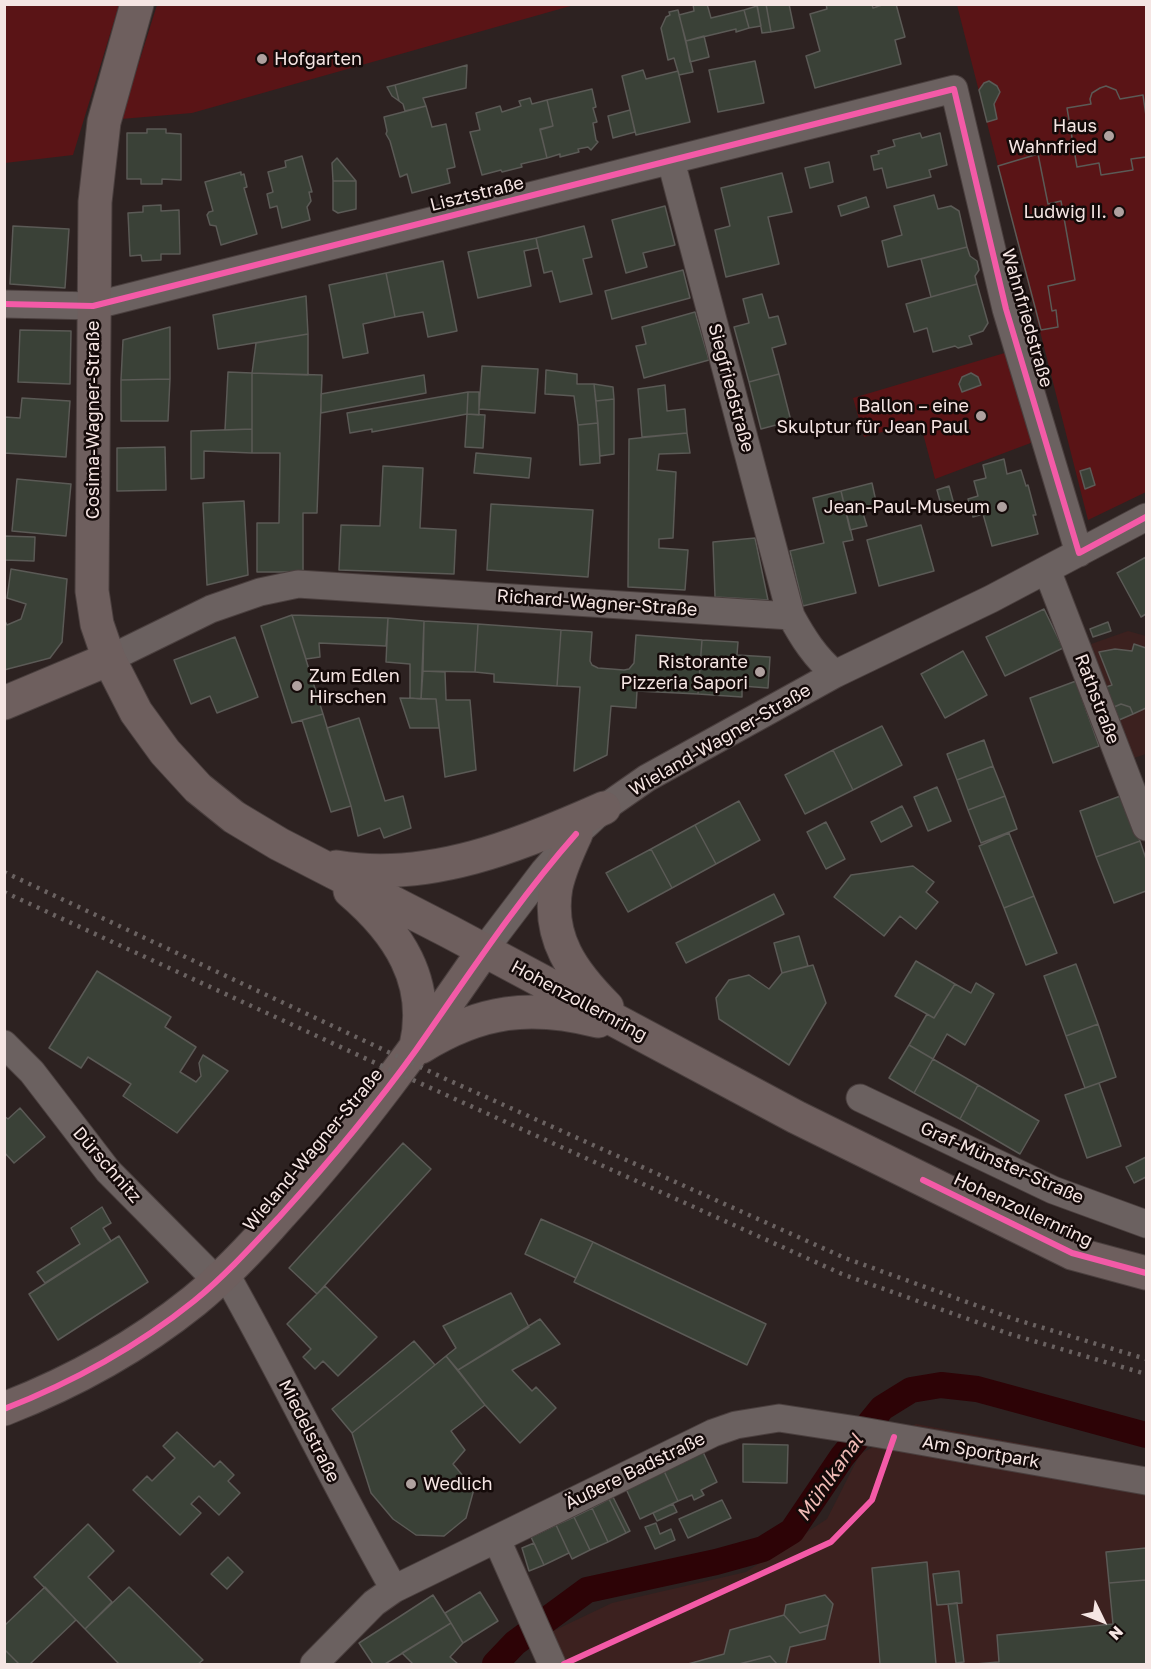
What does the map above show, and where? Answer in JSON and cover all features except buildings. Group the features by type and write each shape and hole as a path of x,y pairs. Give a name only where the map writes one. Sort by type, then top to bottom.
{"main road":[{"name":"Cosima-Wagner-Straße","path":"109,659 97,624 92,591 95,202 104,122 137,4"},
{"name":"Richard-Wagner-Straße","path":"4,703 109,659"},
{"name":"Hohenzollernring","path":"109,659 136,712 165,752 198,788 234,817 279,844 796,1117 1072,1253 1146,1273"},
{"path":"316,863 346,869 400,869 431,866 488,853 523,842 604,808"},
{"path":"576,834 556,888 558,940 567,958 584,982 606,1006 636,1031"},
{"path":"316,863 353,894 381,922 402,950 414,975 420,1008 415,1052"},
{"name":"Wieland-Wagner-Straße","path":"4,1409 83,1372 144,1337 193,1302 221,1277 309,1184 415,1052 484,951"},
{"path":"415,1052 447,1031 471,1021 501,1013 534,1012 574,1016 636,1031"}],"street":[{"name":"Lisztstraße","path":"4,304 93,306 954,89"},
{"name":"Wahnfriedstraße","path":"954,89 1006,309 1079,553"},
{"name":"Siegfriedstraße","path":"671,161 791,616"},
{"path":"791,616 820,662 835,674 1047,570 1146,517"},
{"name":"Rathstraße","path":"1047,570 1146,827"},
{"name":"Richard-Wagner-Straße","path":"109,659 211,609 261,592 298,584 791,616"},
{"name":"Wieland-Wagner-Straße","path":"484,951 544,871 576,834 604,808 685,756 835,674"},
{"name":"Dürschnitz","path":"4,1044 32,1072 108,1171 221,1277"},
{"name":"Graf-Münster-Straße","path":"860,1098 1053,1190 1146,1224"},
{"name":"Miedelstraße","path":"221,1277 250,1316 337,1486 394,1589"},
{"name":"Äußere Badstraße","path":"314,1665 374,1603 394,1589 713,1433 736,1425 779,1418"},
{"name":"Am Sportpark","path":"779,1418 1146,1481"},
{"path":"497,1540 547,1653"}],"shaded area":[{"path":"4,5 119,5 73,155 5,163"},
{"name":"Hofgarten","path":"157,5 574,5 192,113 121,119"},
{"path":"957,5 1146,5 1146,492 1088,520"},
{"path":"1008,352 1036,441 935,479 920,422 864,437 853,398"},
{"path":"1128,631 1146,636 1146,754 1134,758 1091,644"},
{"path":"916,1424 1146,1467 1146,1664 536,1664 528,1643 612,1603 746,1572 827,1519 860,1454"}],"waterway":[{"name":"Mühlkanal","path":"495,1664 515,1643 587,1590 716,1562 763,1549 792,1531 842,1457 882,1408 911,1390 941,1385 977,1389 1146,1435"}],"railway":[{"path":"4,872 448,1080 845,1258 1014,1319 1146,1359"},
{"path":"4,892 842,1274 1010,1334 1146,1374"}],"cycle path":[{"path":"4,304 93,306 954,89 1006,309 1079,553 1146,517"},
{"path":"4,1409 79,1375 127,1348 194,1301 239,1260 299,1195 368,1114 513,913 576,834"},
{"path":"923,1180 1072,1253 1146,1273"},
{"path":"564,1664 831,1542 872,1500 894,1437"}],"place":[{"name":"Hofgarten","path":"262,59"},
{"name":"Haus Wahnfried","path":"1109,136"},
{"name":"Ludwig II.","path":"1119,212"},
{"name":"Ballon – eine Skulptur für Jean Paul","path":"981,416"},
{"name":"Jean-Paul-Museum","path":"1002,507"},
{"name":"Ristorante Pizzeria Sapori","path":"760,672"},
{"name":"Zum Edlen Hirschen","path":"297,686"},
{"name":"Wedlich","path":"411,1484"}]}
